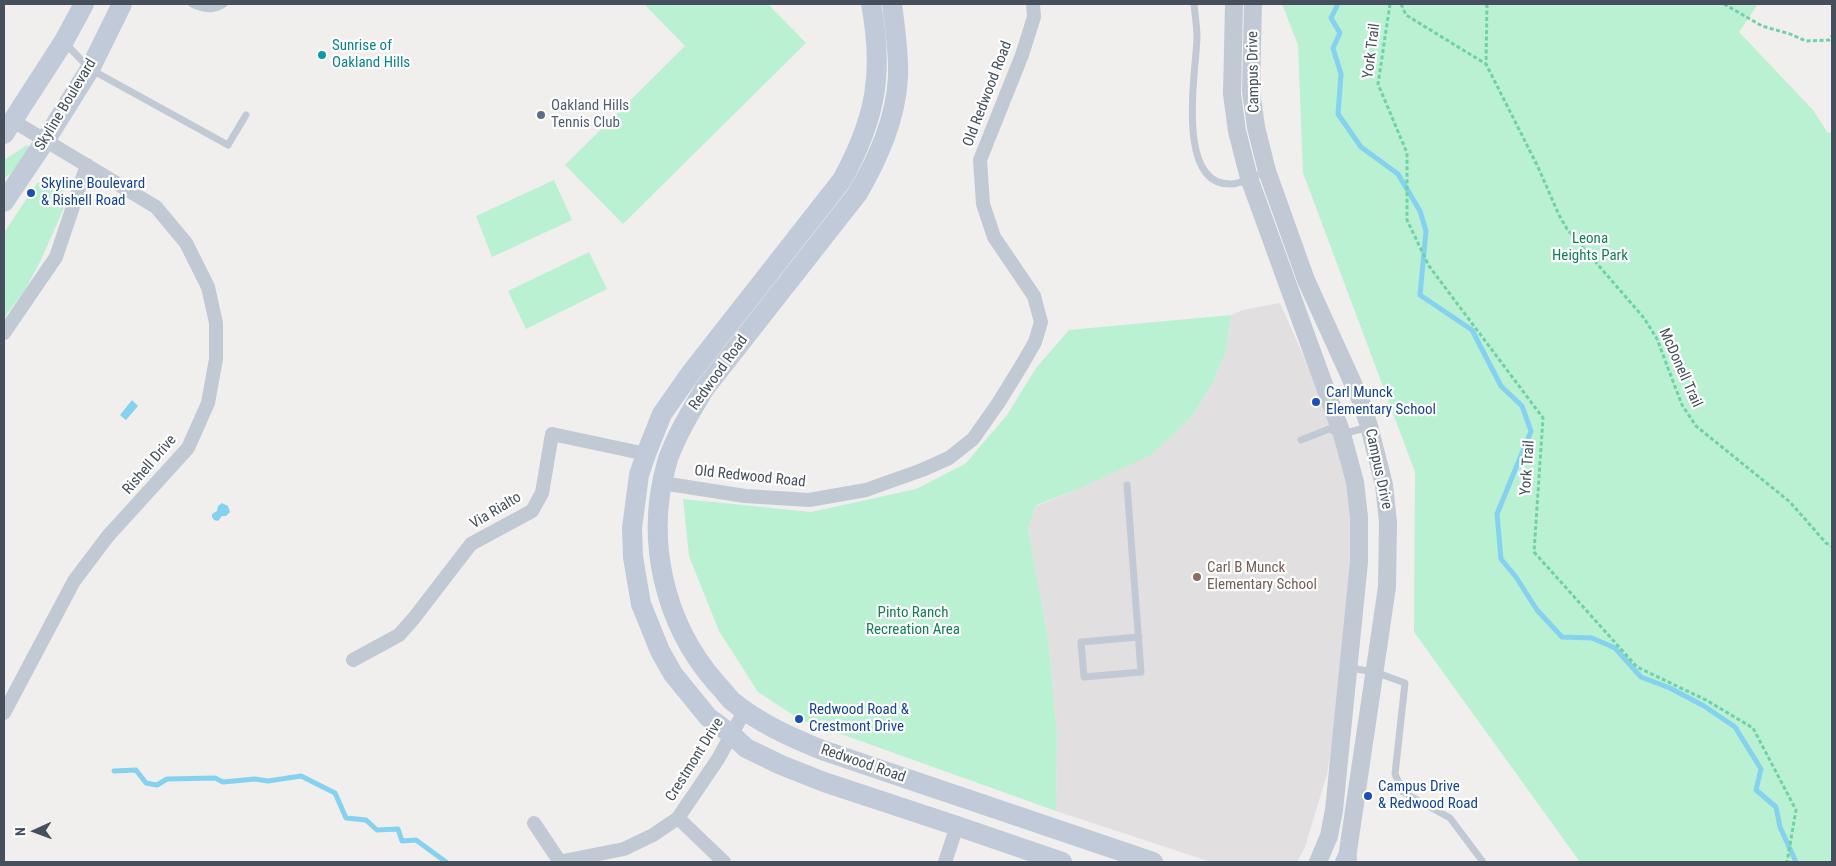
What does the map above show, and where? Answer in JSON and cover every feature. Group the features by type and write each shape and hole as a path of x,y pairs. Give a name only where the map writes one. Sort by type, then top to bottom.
{"main road":[{"name":"Skyline Boulevard","path":"7,193 45,141 90,69 122,4"},
{"name":"Redwood Road","path":"871,4 877,36 878,76 871,114 857,153 842,180 690,374 662,414 646,454 639,475 632,528 635,572 641,604 660,651 673,674 708,717 746,748 781,766 824,782 1062,862"},
{"name":"Redwood Road","path":"892,4 897,36 898,78 891,120 877,159 858,193 705,388 684,422 669,458 662,483 658,526 658,552 662,576 674,617 695,656 708,674 732,700 778,731 822,750 1153,862"},
{"path":"8,128 64,41 80,7"}],"street":[{"name":"Old Redwood Road","path":"662,483 745,496 808,500 866,490 922,470 949,458 972,439 1000,402 1024,363 1035,342 1040,322 1034,296 994,237 982,204 980,160 1022,55 1034,17 1034,4"},
{"name":"Campus Drive","path":"1234,4 1232,94 1237,131 1249,178 1342,434 1355,482 1360,517 1359,562 1350,668 1334,810 1329,836 1318,862"},
{"name":"Campus Drive","path":"1253,4 1251,91 1256,127 1267,171 1306,280 1361,401 1384,485 1388,522 1387,586 1346,861"},
{"name":"Rishell Drive","path":"4,713 74,582 108,536 188,448 208,403 216,359 216,323 208,287 186,243 156,207 45,141 8,128"},
{"path":"4,333 56,257 87,166"},
{"name":"Via Rialto","path":"353,660 399,635 471,544 532,511 542,493 552,434 646,454"},
{"name":"Crestmont Drive","path":"559,862 624,849 653,836 678,818 718,759 745,710"},
{"path":"678,818 724,862"},
{"path":"534,823 559,862"},
{"path":"945,862 957,826"}],"lane":[{"path":"192,4 206,10 214,9 224,4"},
{"path":"1194,4 1197,37 1192,112 1194,137 1199,161 1204,171 1213,179 1222,183 1232,184 1267,171"},
{"path":"64,41 90,69 228,145 246,115"},
{"path":"1301,440 1329,429 1342,434 1369,426"},
{"path":"1127,484 1139,637 1141,672 1084,677 1081,642 1139,637"},
{"path":"1350,668 1375,672 1405,683 1395,774 1403,792 1450,818 1484,862"}],"path":[{"name":"York Trail","path":"1390,4 1378,84 1407,153 1407,220 1428,266 1543,418 1534,552 1637,668 1706,700 1753,728 1796,810 1787,862"},
{"path":"1400,4 1406,15 1486,64"},
{"path":"1486,4 1486,64"},
{"path":"1724,4 1762,26 1806,40 1829,40 1832,36"},
{"name":"McDonell Trail","path":"1486,64 1538,167 1558,215 1568,230 1644,318 1657,339 1682,405 1696,426 1790,502 1826,543 1832,546"}],"shaded area":[{"name":"Carl B Munck Elementary School","path":"1280,303 1329,414 1354,502 1357,592 1327,774 1305,847 1297,862 1211,862 1056,811 1057,735 1049,645 1028,528 1037,506 1075,490 1195,412 1212,384 1226,352 1231,315 1243,310"}],"green space":[{"path":"644,4 768,4 806,43 623,224 565,165 685,46"},
{"name":"Leona Heights Park","path":"1282,4 1758,4 1739,32 1813,110 1828,133 1832,132 1832,862 1580,862 1414,632 1415,472 1303,173 1298,45"},
{"path":"27,145 31,147 12,172 4,179 4,160"},
{"path":"554,180 572,220 492,257 476,216"},
{"path":"53,181 63,190 64,208 41,260 25,290 4,318 4,233 37,183"},
{"path":"589,252 607,289 526,329 508,291"},
{"name":"Pinto Ranch Recreation Area","path":"1231,315 1226,352 1212,384 1195,412 1151,455 1075,490 1037,505 1028,528 1049,645 1057,735 1056,811 799,719 758,692 719,631 689,556 683,499 811,512 916,489 965,464 1007,415 1036,368 1069,330"}],"water":[{"path":"132,400 138,406 126,420 120,415"},
{"path":"222,503 228,506 230,512 226,516 222,516 218,521 214,520 212,514 217,511 218,506"}],"waterway":[{"path":"1336,4 1337,6 1331,18 1340,33 1333,48 1341,74 1338,114 1361,147 1398,174 1420,211 1426,231 1420,295 1472,330 1501,386 1522,406 1531,431 1497,514 1501,559 1516,577 1537,610 1562,637 1592,638 1615,648 1641,677 1670,688 1704,706 1735,727 1761,769 1756,790 1776,807 1780,827 1796,862"},
{"path":"114,771 136,770 146,783 157,785 167,779 215,778 223,782 255,779 268,781 301,776 335,793 346,818 366,820 377,830 398,829 402,841 416,840 446,862"}],"place":[{"name":"Sunrise of Oakland Hills","path":"322,55"},
{"name":"Oakland Hills Tennis Club","path":"541,115"},
{"name":"Skyline Boulevard & Rishell Road","path":"31,193"},
{"name":"Carl Munck Elementary School","path":"1316,402"},
{"name":"Carl B Munck Elementary School","path":"1197,577"},
{"name":"Redwood Road & Crestmont Drive","path":"799,719"},
{"name":"Campus Drive & Redwood Road","path":"1368,796"}]}
